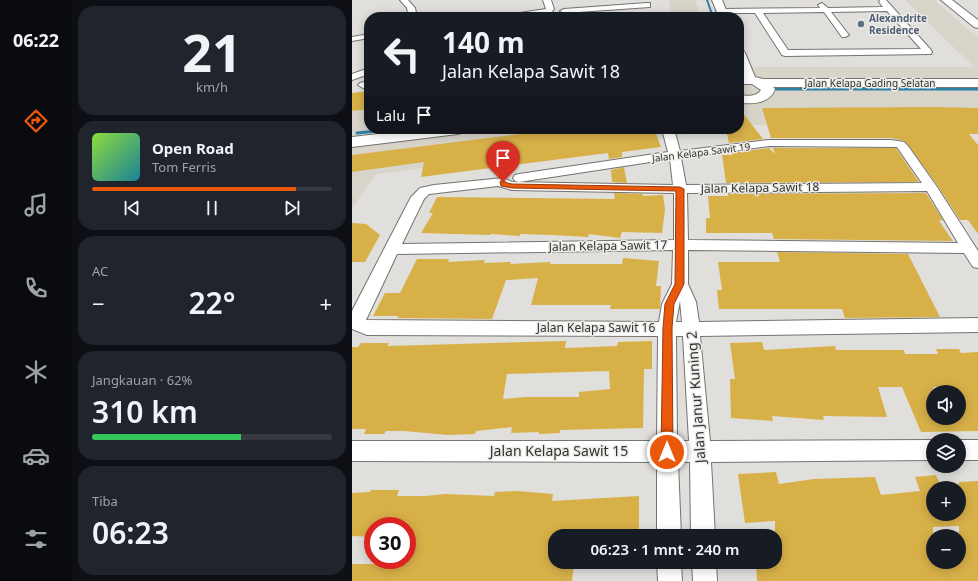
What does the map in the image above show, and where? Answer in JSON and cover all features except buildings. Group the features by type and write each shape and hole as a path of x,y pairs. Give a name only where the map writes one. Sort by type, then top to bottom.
{"street":[{"path":"404,0 411,12"},
{"path":"717,0 722,12"},
{"path":"818,0 845,35"},
{"path":"946,0 978,25"},
{"path":"526,6 548,2 550,9 548,11 541,12"},
{"path":"758,11 785,53 928,55 928,52 883,2"},
{"path":"564,11 648,5"},
{"path":"744,12 889,9"},
{"path":"352,38 364,37"},
{"path":"744,63 754,84 757,99 744,99"},
{"path":"352,76 364,73"},
{"name":"Jalan Kelapa Gading Selatan","path":"754,84 978,83"},
{"name":"Jalan Kelapa Gading Selatan","path":"754,84 978,94"},
{"path":"352,128 364,127"},
{"path":"352,142 417,134"},
{"name":"Jalan Janur Kuning 2","path":"669,134 675,155 680,189 681,245 680,284 670,304 668,328 667,452 669,529"},
{"name":"Jalan Kelapa Sawit 19","path":"503,182 513,179 675,155 769,143 891,143 900,144 904,148 931,186"},
{"name":"Jalan Kelapa Sawit 18","path":"391,249 418,197 425,191 434,189 503,182 504,185 512,186 680,189 931,186"},
{"path":"931,186 978,263"},
{"name":"Jalan Kelapa Sawit 17","path":"391,249 681,245 968,248"},
{"name":"Jalan Kelapa Sawit 16","path":"391,249 357,318 358,324 367,328 691,328 978,325"},
{"name":"Jalan Janur Kuning 2","path":"680,284 688,302 691,328 700,452 703,529"},
{"name":"Jalan Kelapa Sawit 15","path":"352,451 700,452 926,450"},
{"path":"966,450 978,450"},
{"path":"669,569 670,581"},
{"path":"704,569 705,581"}],"shaded area":[{"path":"669,0 695,0 699,12 671,12"},
{"path":"905,0 934,0 978,38 978,127 756,125 744,126 744,82 758,81 751,67 974,67"},
{"path":"364,101 364,134 687,134 377,174 352,208 352,102"}],"waterway":[{"path":"707,0 711,12"},
{"path":"774,89 978,89"},
{"path":"357,133 364,132"}],"place":[{"name":"Alexandrite Residence","path":"861,24"}],"route":[{"path":"503,182 504,185 512,186 680,189 680,284 670,304 668,328 667,452"}]}
